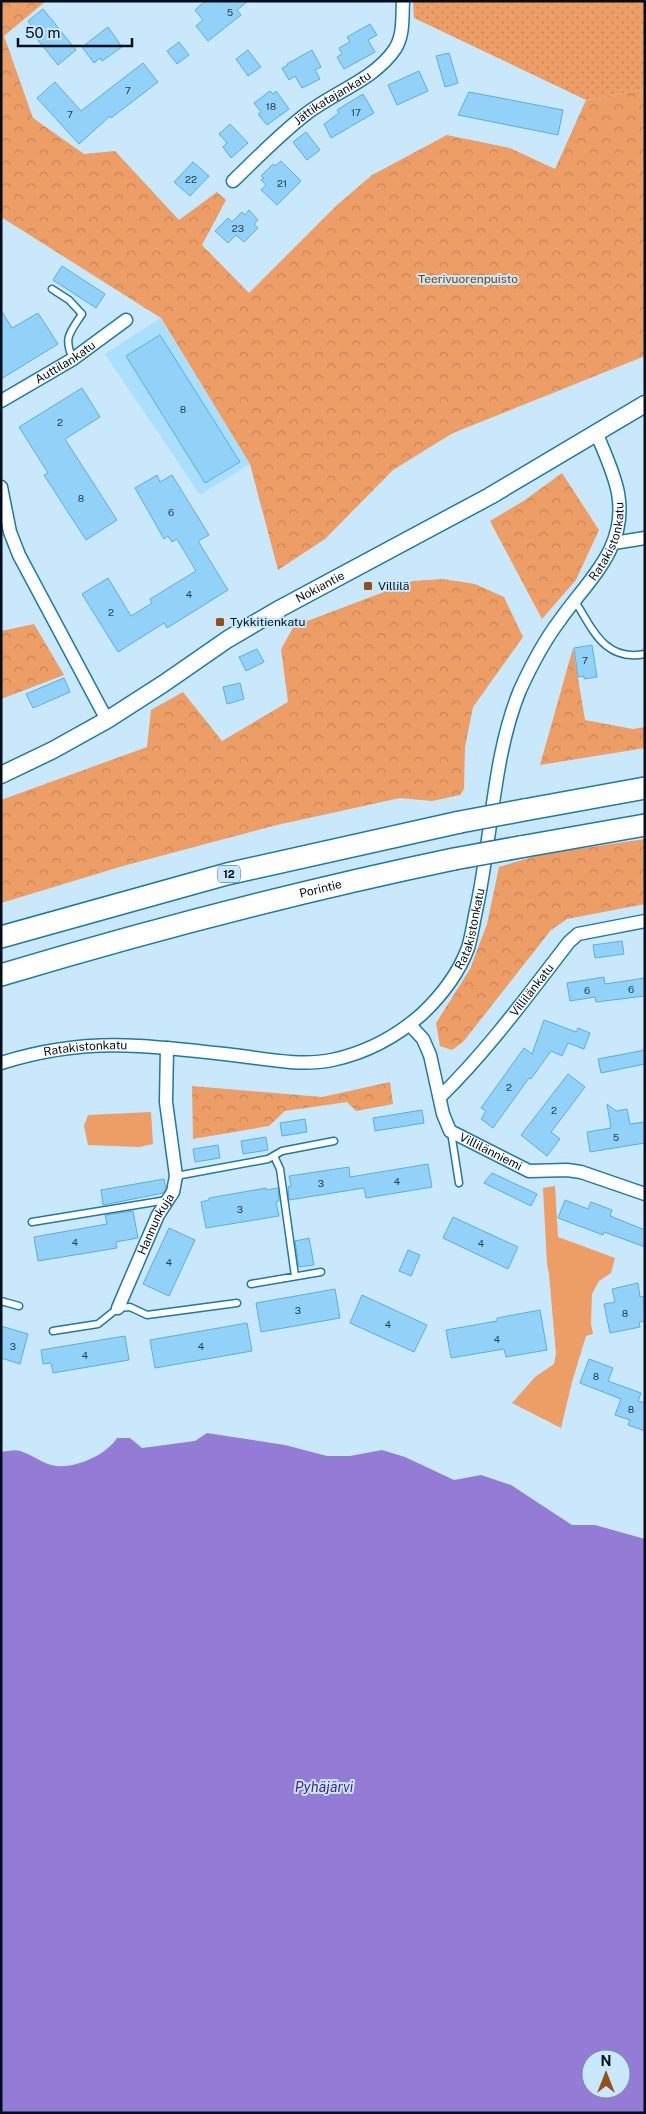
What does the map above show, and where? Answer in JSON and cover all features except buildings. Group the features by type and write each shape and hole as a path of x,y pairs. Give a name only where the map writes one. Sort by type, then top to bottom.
{"highway":[{"name":"12","path":"1,938 226,874 460,822 645,788"},
{"name":"Porintie","path":"1,975 102,945 334,884 454,859 645,825"}],"main road":[{"name":"Nokiantie","path":"1,775 53,750 107,720 235,635 281,608 490,496 645,404"}],"street":[{"name":"Jättikatajankatu","path":"233,181 291,125 330,97 378,68 387,60 396,48 401,35 403,1"},
{"name":"Auttilankatu","path":"1,401 73,359 126,320"},
{"name":"Ratakistonkatu","path":"1,1063 72,1048 109,1046 167,1048 273,1060 307,1062 332,1060 382,1043 410,1025 434,1003 452,977 468,948 486,863 506,731 519,693 529,671 560,620 603,565 614,543 619,519 618,494 596,432"},
{"path":"1,487 10,532 19,555 107,720"},
{"path":"614,543 645,538"},
{"name":"Villilänkatu","path":"440,1097 458,1080 569,942 578,934 645,921"},
{"name":"Villilänniemi","path":"410,1025 423,1039 430,1055 443,1114 450,1131 529,1171 567,1170 582,1172 645,1194"},
{"name":"Hannunkuja","path":"118,1308 158,1215 173,1192 176,1176 166,1102 167,1048"}],"lane":[{"path":"52,289 70,300 82,314 67,337 66,346 73,359"},
{"path":"575,601 604,644 620,655 633,656 645,654"},
{"path":"450,1131 459,1183"},
{"path":"176,1176 268,1159 282,1150 334,1142"},
{"path":"274,1156 280,1169 295,1276"},
{"path":"32,1222 169,1199"},
{"path":"251,1284 321,1272"},
{"path":"1,1301 19,1306"},
{"path":"53,1331 98,1324 118,1308 130,1307 147,1315 237,1303"}],"shaded area":[{"path":"160,318 250,464 200,495 105,354"}],"green space":[{"name":"Teerivuorenpuisto","path":"1,1 46,1 4,36 33,118 84,154 115,151 179,220 217,192 226,200 202,245 249,293 337,205 372,175 447,135 510,148 555,169 586,100 645,89 645,356 453,433 393,470 325,539 278,570 250,464 161,318 1,217"},
{"path":"413,1 645,1 645,89 586,100 414,18"},
{"path":"562,473 599,530 576,580 542,619 490,521 525,500"},
{"path":"443,579 475,584 504,597 523,637 473,707 465,747 464,789 460,795 432,801 400,798 277,825 123,866 1,903 1,800 147,747 151,710 183,692 222,741 288,702 281,649 294,626 413,581"},
{"path":"34,624 64,675 1,699 1,631"},
{"path":"573,648 585,720 633,729 645,727 645,748 540,765"},
{"path":"645,839 645,904 567,919 551,930 463,1042 452,1050 440,1046 436,1023 470,969 487,924 499,867 542,854"},
{"path":"390,1082 393,1104 356,1111 347,1102 285,1111 269,1126 193,1139 192,1086 322,1097"},
{"path":"151,1112 153,1144 139,1147 88,1145 84,1126 88,1115"},
{"path":"555,1186 558,1237 615,1258 611,1273 599,1281 592,1294 591,1324 593,1334 586,1336 561,1428 512,1403 535,1377 554,1364 556,1354 547,1264 543,1188"}],"water":[{"name":"Pyhäjärvi","path":"207,1433 285,1445 327,1456 350,1456 382,1450 405,1457 454,1480 481,1475 511,1485 572,1525 595,1525 645,1539 645,2113 1,2113 1,1452 18,1450 51,1465 64,1466 82,1463 98,1455 106,1450 117,1438 130,1438 142,1448 195,1441"}],"place":[{"name":"Villilä","path":"368,586"},
{"name":"Tykkitienkatu","path":"220,622"}]}
